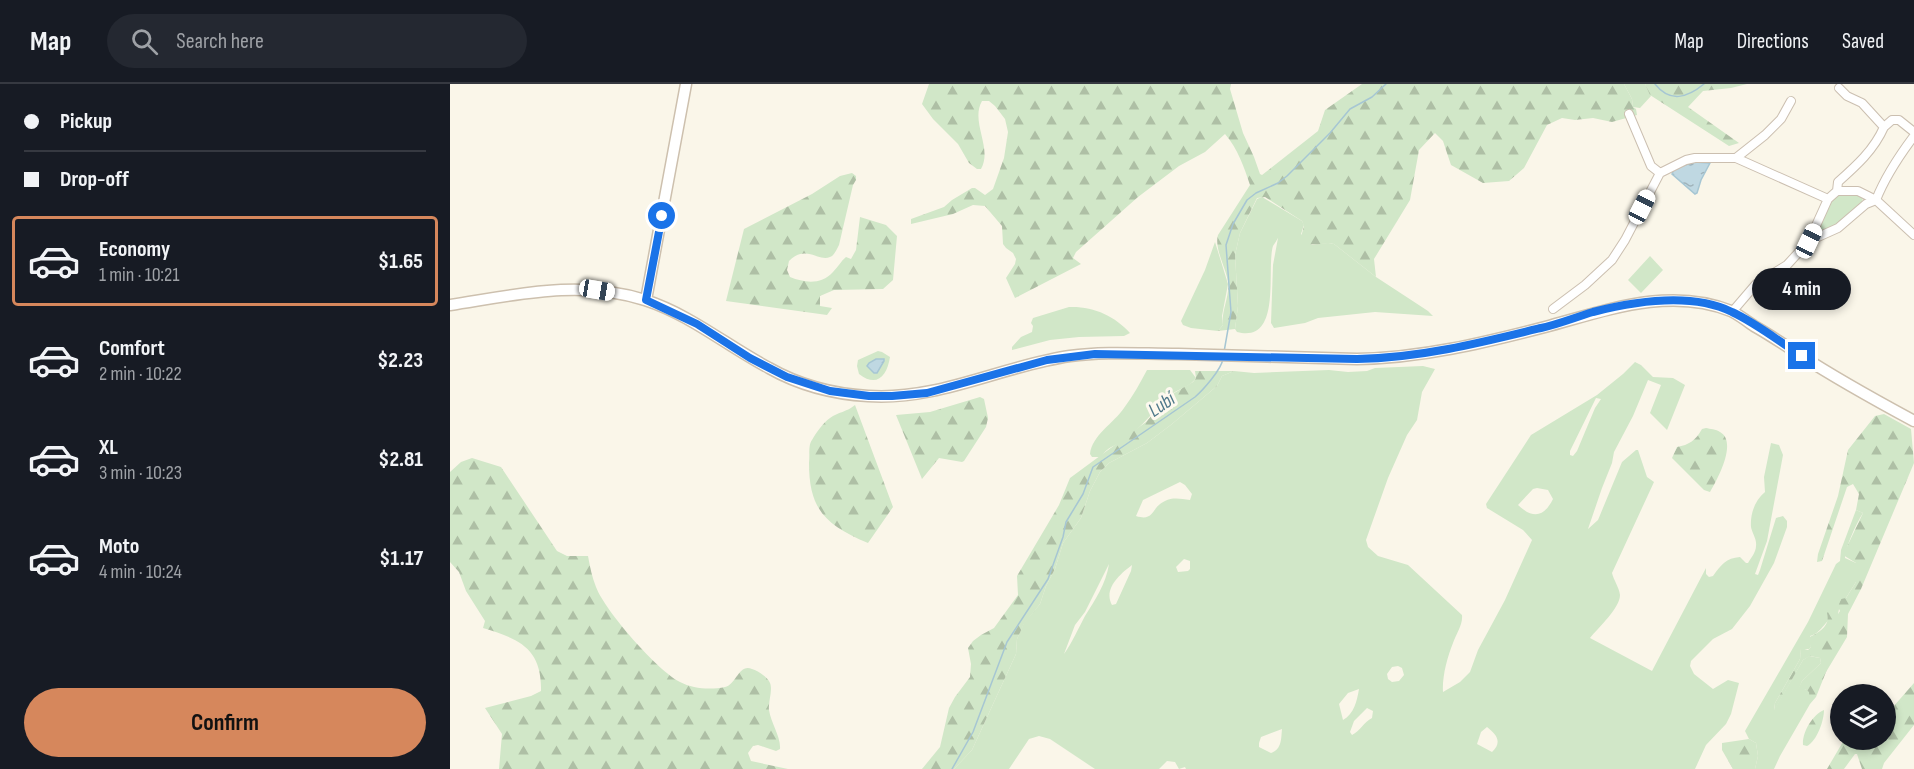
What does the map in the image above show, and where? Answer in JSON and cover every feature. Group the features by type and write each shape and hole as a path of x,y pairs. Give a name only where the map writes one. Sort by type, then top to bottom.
{"main road":[{"path":"646,300 687,84"},
{"path":"450,305 559,289 597,290 646,300 697,324 750,358 787,377 830,391 869,396 892,396 927,393 1033,363 1072,355 1120,353 1365,359 1423,354 1535,329 1590,313 1639,303 1674,301 1696,303 1732,312 1834,377 1914,421"}],"street":[{"path":"1839,88 1847,96 1862,103 1884,127"},
{"path":"1736,158 1781,119 1791,101"},
{"path":"1629,114 1651,166 1660,173"},
{"path":"1837,191 1838,182 1864,159 1884,127 1892,120 1899,120 1914,132"},
{"path":"1876,201 1882,185 1914,136"},
{"path":"1554,309 1612,260 1660,173 1686,160 1736,158 1828,199"},
{"path":"1732,312 1755,284 1787,265 1809,241 1828,199 1837,191 1858,191 1876,201 1914,235"},
{"path":"1809,241 1838,228 1866,204 1876,201"}],"green space":[{"path":"929,84 1231,84 1230,89 1243,133 1262,175 1318,131 1325,110 1362,84 1624,84 1637,115 1612,122 1593,118 1575,120 1562,118 1547,125 1524,168 1509,181 1483,183 1451,165 1443,141 1435,133 1419,150 1410,200 1374,259 1376,277 1334,244 1305,243 1301,237 1304,226 1302,221 1265,197 1257,198 1240,233 1235,255 1238,306 1235,329 1218,331 1223,325 1228,288 1227,276 1218,246 1218,235 1250,185 1237,152 1225,134 1205,152 1179,166 1138,197 1076,252 1073,258 1081,264 1015,298 1006,278 1016,259 1003,244 1002,226 985,206 973,205 953,214 911,224 911,219 944,207 972,188 985,195 993,189 1004,158 1008,132 1005,119 995,106 989,101 982,101 978,118 985,152 981,169 977,169 969,163 958,144 933,119 922,104"},
{"path":"1624,84 1645,84 1651,96 1640,108 1633,107 1632,99"},
{"path":"1645,84 1747,84 1703,91 1688,107 1739,143 1729,146 1650,95"},
{"path":"852,173 856,176 856,180 839,245 835,252 825,258 806,254 795,256 789,261 787,270 790,277 801,281 818,281 828,276 846,257 851,259 856,250 860,217 886,225 897,236 893,280 883,289 834,290 820,296 820,306 832,308 827,315 726,301 744,229 812,194 840,176"},
{"path":"1851,194 1863,197 1852,216 1816,234 1830,201 1836,196"},
{"path":"1262,197 1302,221 1304,225 1301,234 1312,245 1334,244 1376,277 1433,316 1375,312 1318,318 1305,323 1274,328 1271,323 1273,265 1278,238 1273,246 1271,257 1270,302 1267,316 1261,327 1251,333 1237,332 1235,329 1238,306 1235,255 1240,233 1257,199"},
{"path":"1215,242 1228,284 1222,316 1223,325 1218,331 1191,328 1183,325 1181,321 1205,270"},
{"path":"1650,256 1663,270 1641,293 1628,280"},
{"path":"1069,307 1087,308 1103,313 1130,333 1124,336 1050,340 1012,350 1021,337 1032,332 1033,318"},
{"path":"878,351 890,357 886,370 876,380 865,378 859,374 858,360"},
{"path":"1635,362 1653,377 1673,378 1685,385 1667,430 1650,413 1661,385 1648,380 1633,416 1614,452 1588,529 1598,520 1622,462 1638,450 1647,477 1654,482 1612,573 1620,595 1619,600 1613,612 1590,638 1652,671 1706,568 1706,574 1709,577 1731,559 1740,557 1748,563 1752,557 1756,543 1751,527 1751,517 1756,503 1765,492 1764,477 1771,443 1779,445 1783,455 1767,541 1755,574 1758,575 1760,570 1776,518 1783,516 1787,521 1787,527 1774,563 1750,606 1732,629 1713,639 1691,661 1690,666 1694,674 1713,689 1728,680 1739,683 1726,724 1706,745 1695,769 1186,769 1185,767 1179,769 1175,762 1167,761 1159,769 1095,769 1050,739 1039,736 1029,739 1009,769 954,769 972,750 1016,654 1017,639 1024,623 1040,604 1063,543 1081,518 1090,491 1100,472 1109,463 1147,443 1172,424 1217,386 1222,376 1234,371 1254,373 1329,370 1348,372 1375,368 1423,366 1435,369 1422,392 1417,420 1407,435 1388,478 1366,540 1368,547 1378,556 1408,565 1462,615 1447,661 1443,692 1460,682 1470,672 1478,650 1505,600 1532,540 1523,530 1487,508 1486,504 1531,435 1597,395","holes":["1596,398 1601,399 1573,456 1570,455 1570,451","1180,482 1192,494 1190,500 1168,500 1147,517 1136,516 1143,500","1533,489 1548,490 1553,499 1546,510 1538,514 1523,510 1518,505","1184,559 1190,561 1188,571 1178,572 1176,567","1109,564 1100,592 1064,654 1075,625 1085,612","1132,565 1116,604 1112,605 1111,588","1398,666 1402,668 1404,675 1399,681 1392,682 1388,679 1387,674 1392,667","1359,689 1352,711 1343,720 1339,704 1348,693","1367,708 1373,711 1372,718 1352,735 1350,732 1354,721","1487,727 1493,732 1498,742 1492,752 1477,744 1481,732","1282,729 1280,743 1275,751 1271,753 1259,747 1261,737"]},
{"path":"1147,370 1190,370 1196,378 1172,394 1131,435 1101,457 1092,457 1090,454 1095,441 1120,414"},
{"path":"1195,371 1234,371 1222,376 1217,386 1147,443 1109,463 1100,472 1090,491 1081,518 1063,543 1040,604 1024,624 1017,639 1016,654 972,750 954,769 922,769 940,747 949,708 970,677 971,664 968,648 973,641 994,628 1018,595 1017,576 1059,505 1070,478 1146,422 1169,396 1193,382 1196,378"},
{"path":"980,397 984,399 988,418 986,427 964,461 939,458 922,479 896,415 930,412"},
{"path":"855,405 893,507 868,543 841,529 822,514 816,504 810,479 810,447 814,437 830,418"},
{"path":"1884,414 1911,429 1914,463 1861,589 1848,614 1847,637 1826,672 1816,697 1810,704 1809,692 1805,689 1801,694 1797,691 1802,681 1821,663 1820,658 1810,656 1803,660 1774,711 1775,703 1800,659 1801,648 1808,650 1811,647 1808,638 1825,626 1829,611 1838,614 1841,599 1846,598 1856,582 1848,571 1856,563 1843,555 1863,513 1856,510 1859,494 1853,484 1847,487 1822,561 1817,562 1818,554 1838,496 1848,450 1875,416"},
{"path":"1702,429 1720,432 1727,444 1724,461 1710,492 1704,490 1672,458 1677,447 1692,441"},
{"path":"472,458 501,467 557,551 567,556 588,556 591,572 601,598 621,625 670,676 685,684 708,689 729,685 744,669 748,668 762,674 770,683 769,710 780,749 776,751 758,745 753,746 748,753 751,761 788,769 499,769 502,734 485,708 531,696 541,691 540,676 533,655 526,648 507,636 483,628 485,621 466,591 459,572 450,562 450,472 461,462"},
{"path":"1856,510 1863,513 1852,535 1845,558 1856,563 1856,582 1838,614 1810,636 1811,647 1801,649 1800,659 1775,703 1774,710 1803,660 1809,656 1820,658 1821,663 1802,681 1798,691 1805,689 1810,692 1810,704 1774,769 1755,769 1758,756 1756,743 1749,739 1745,731 1808,622 1836,564 1840,561 1841,550"},
{"path":"1914,683 1914,725 1896,748 1896,704"},
{"path":"1824,710 1817,735 1807,746 1803,745 1804,735 1809,725"},
{"path":"1749,739 1756,743 1758,756 1755,769 1733,769 1722,750 1722,743"},
{"path":"1838,750 1894,750 1882,769 1862,769 1857,754 1855,754 1844,769 1827,769"}],"water":[{"path":"1694,162 1710,163 1695,194 1672,174 1674,169"},
{"path":"876,359 884,359 884,361 877,373 874,373 867,366"}],"waterway":[{"name":"Lubí","path":"1224,352 1231,312 1226,245 1233,224 1247,200 1287,176 1330,133 1350,109 1372,97 1386,84"},
{"name":"Lubí","path":"1655,84 1673,96 1691,93 1704,84"},
{"name":"Lubí","path":"952,769 973,732 1007,642 1048,579 1066,522 1083,494 1093,467 1195,397 1207,385 1223,359"}],"route":[{"path":"662,216 646,300 697,324 750,358 787,377 810,386 849,394 892,396 927,393 1033,363 1072,355 1120,353 1357,359 1396,357 1440,351 1546,327 1612,307 1674,301 1707,304 1732,312 1802,356"}]}
